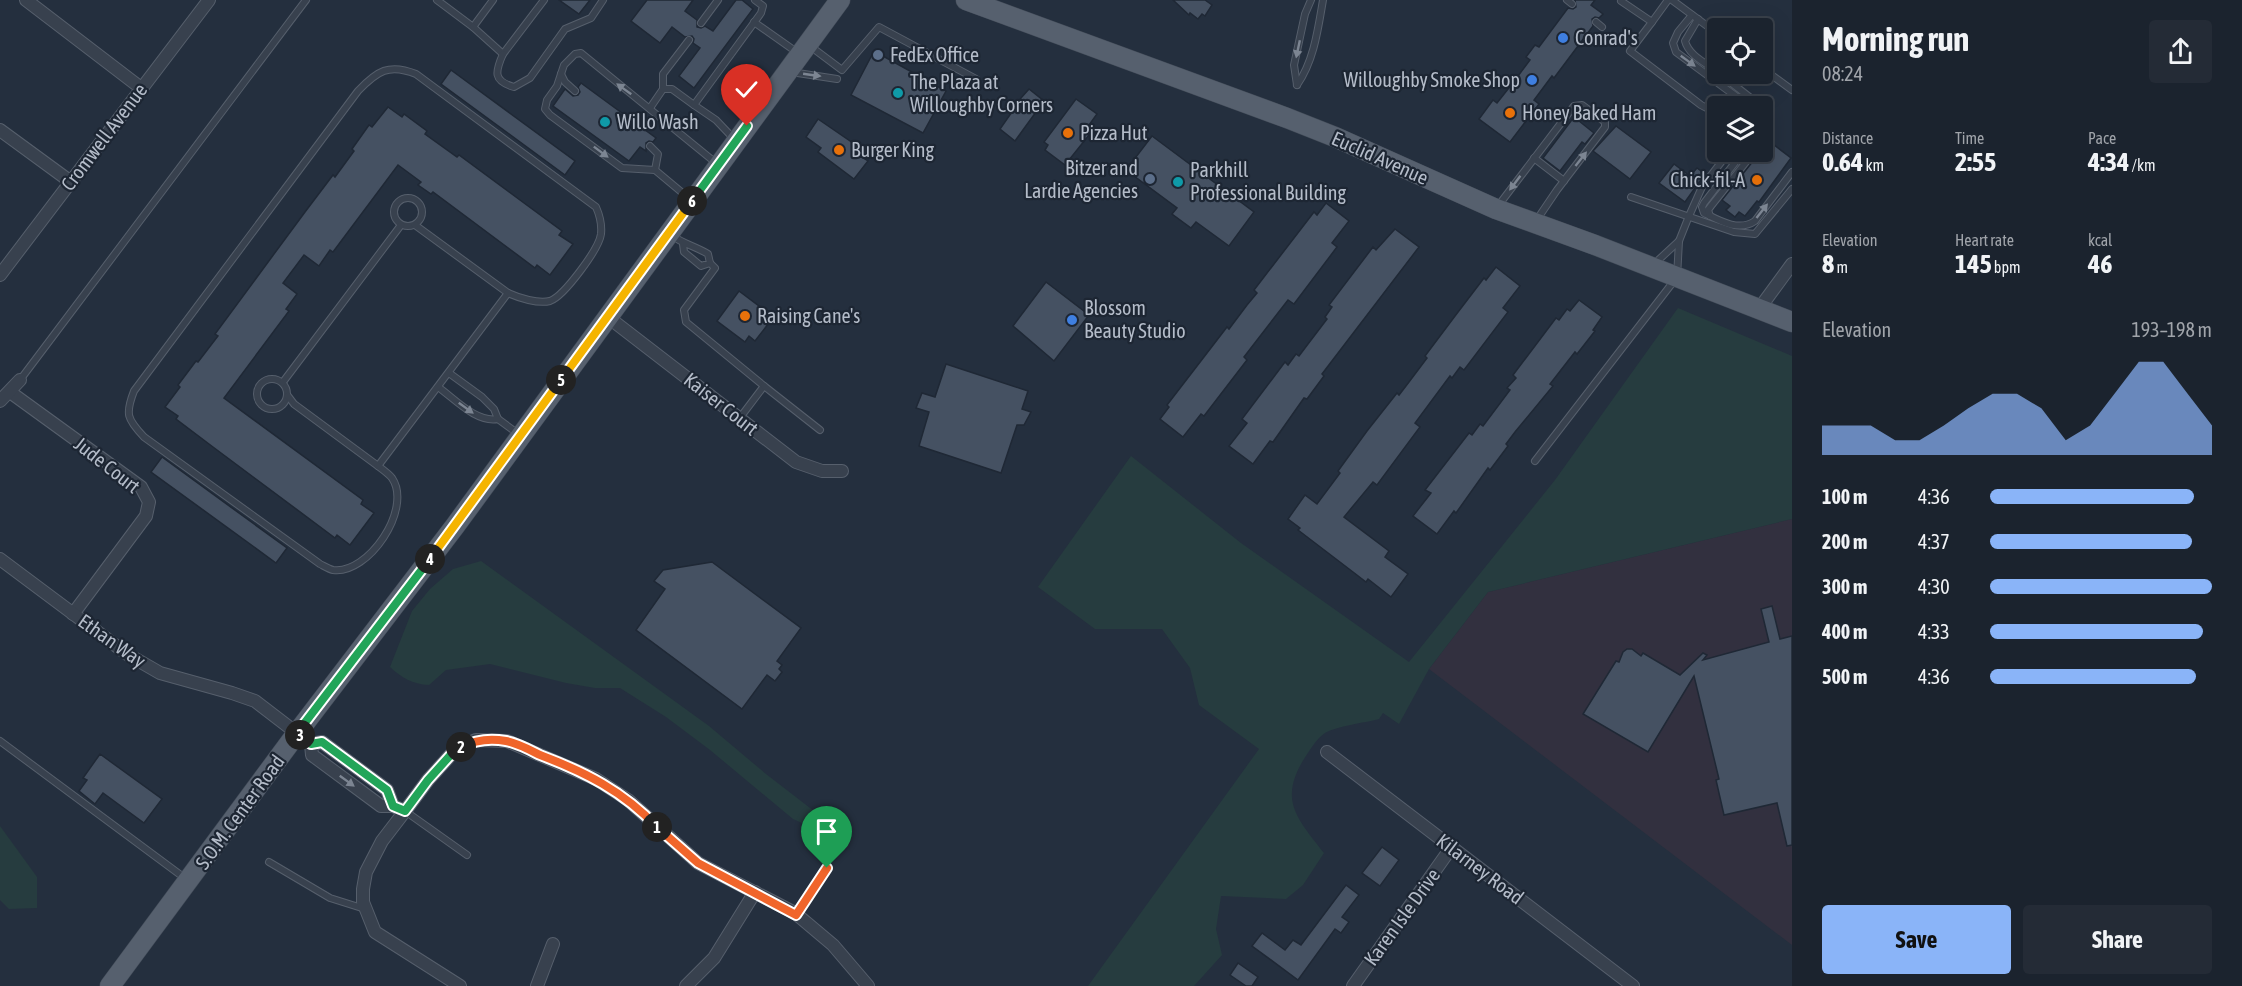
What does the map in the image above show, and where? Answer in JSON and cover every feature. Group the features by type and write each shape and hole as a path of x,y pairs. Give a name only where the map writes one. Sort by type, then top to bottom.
{"main road":[{"name":"S.O.M. Center Road","path":"110,986 189,881 304,739 454,526 608,317 676,239 692,201 840,0"},
{"name":"Euclid Avenue","path":"966,0 1287,118 1496,209 1792,322"}],"street":[{"path":"26,0 141,88"},
{"name":"Cromwell Avenue","path":"0,275 209,0"},
{"path":"0,130 71,182"},
{"path":"1758,309 1792,264"},
{"name":"Kaiser Court","path":"608,317 796,462 822,471 842,471"},
{"path":"0,401 20,380"},
{"name":"Jude Court","path":"10,392 141,487 149,502 146,516 73,614"},
{"name":"Ethan Way","path":"0,559 127,654 160,673 255,701 304,739 322,742 387,790 399,808"},
{"path":"460,986 375,932 366,909 363,889 366,872 399,808 456,749 476,740 507,741 597,779 637,808 698,863 796,915 833,945 868,986"},
{"name":"Kilarney Road","path":"1327,752 1633,986"},
{"name":"Karen Isle Drive","path":"1353,986 1451,848"},
{"path":"686,986 714,958 756,892"},
{"path":"537,986 553,944"}],"lane":[{"path":"20,380 306,0"},
{"path":"437,0 503,54"},
{"path":"472,27 493,0"},
{"path":"544,0 503,54 496,69 498,76 505,84 514,87 530,78 565,30 591,18 603,0"},
{"path":"701,23 718,0"},
{"path":"694,105 761,13 763,6 755,0"},
{"path":"1311,0 1305,14 1294,65 1297,85 1307,72 1323,0"},
{"path":"1621,0 1652,22"},
{"path":"1707,26 1670,0 1630,51 1707,108"},
{"path":"1695,17 1685,41 1687,48 1707,65"},
{"path":"1695,17 1678,32 1673,43 1676,52 1735,96"},
{"path":"754,22 842,70 879,27 976,79"},
{"path":"650,108 663,89 663,74 689,40"},
{"path":"692,201 655,170 622,168 550,115 546,109 547,100 557,86 564,65 569,58 580,53 719,166"},
{"path":"288,396 283,405 274,409 264,407 258,399 257,389 264,381 273,378 283,382 294,404 378,466 392,478 396,490 398,502 390,528 361,562 342,570 331,570 320,564 144,437 133,425 128,414 134,391 358,90 371,77 386,69 405,69 416,74 596,207 601,219 601,236 590,255 561,292 549,301 522,300 508,293 415,225"},
{"path":"787,72 837,79"},
{"path":"561,73 565,82 575,91"},
{"path":"1773,76 1792,90"},
{"path":"1733,84 1748,96"},
{"path":"663,89 672,89 716,120 736,142"},
{"path":"1496,209 1574,106 1581,105 1605,122 1605,127 1534,224"},
{"path":"650,146 658,154 655,170"},
{"path":"1534,158 1564,181"},
{"path":"1535,461 1677,277 1679,241 1702,187 1721,162"},
{"path":"1735,162 1702,207 1704,213 1740,227 1748,226 1755,220 1792,172"},
{"path":"1715,225 1708,210 1746,162"},
{"path":"1631,197 1734,232 1755,234 1792,189"},
{"path":"409,198 417,201 422,208 422,217 415,225 401,225 395,218 394,208 400,200 409,198"},
{"path":"283,382 401,225"},
{"path":"676,239 691,243 708,254 710,263 715,268 684,310 686,322 820,430"},
{"path":"676,239 684,252 701,266 710,263"},
{"path":"1651,267 1679,241"},
{"path":"378,466 508,293"},
{"path":"449,373 482,397 494,409 498,419 520,436"},
{"path":"739,420 764,386"},
{"path":"438,387 477,416 490,420 498,419"},
{"path":"0,741 189,881"},
{"path":"399,808 467,855"},
{"path":"269,862 330,898 366,909"},
{"path":"796,915 827,868"}],"shaded area":[{"path":"1792,519 1792,945 1429,669 1488,592"}],"green space":[{"path":"1678,308 1792,356 1792,519 1488,592 1429,669 1399,724 1383,713 1379,719 1330,731 1319,738 1304,759 1292,787 1292,798 1299,819 1324,853 1303,885 1286,899 1221,896 1216,929 1222,955 1194,986 1088,986 1259,749 1199,705 1190,668 1162,629 1095,629 1038,587 1131,456 1241,543 1409,662 1555,480"},
{"path":"481,561 709,726 766,774 849,838 840,840 793,819 710,750 666,717 620,688 595,688 566,683 490,664 446,670 429,685 412,682 390,667 412,611 430,589 453,569"},
{"path":"0,826 37,877 37,908 9,909 0,900"}],"building":[{"path":"559,0 590,0 579,14"},
{"path":"647,0 693,0 685,11 697,20 697,27 705,26 713,31 736,0 742,0 753,9 694,88 679,76 700,48 693,43 692,36 685,37 672,27 660,43 631,21"},
{"path":"1173,0 1205,0 1212,5 1205,16 1202,14 1198,19 1190,13 1189,15"},
{"path":"1575,0 1595,0 1591,5 1603,14 1599,18 1592,19 1593,26 1554,78 1552,76 1534,100 1539,104 1510,142 1479,119 1493,100 1497,103 1512,84 1530,60 1526,57 1535,45 1539,47 1568,8 1576,7"},
{"name":"The Plaza at Willoughby Corners","path":"874,51 946,91 923,133 851,95"},
{"path":"451,70 575,161 565,175 441,84"},
{"name":"Willo Wash","path":"581,83 656,138 653,142 646,143 646,151 640,147 629,161 553,106 565,89 573,96 578,95 580,92 578,87"},
{"path":"1029,89 1044,101 1015,141 1000,129 1014,109 1012,108"},
{"name":"Pizza Hut","path":"1076,99 1097,114 1084,132 1089,135 1065,165 1045,150 1048,145 1044,142"},
{"path":"388,107 402,117 404,114 427,131 425,134 457,157 459,155 562,231 559,235 573,244 550,275 537,265 535,268 433,192 431,194 418,185 421,182 398,165 333,252 330,250 319,266 304,255 283,283 297,294 286,309 289,311 224,398 363,500 361,504 374,513 350,545 337,535 335,538 213,447 176,419 178,416 165,407 180,387 178,385 218,336 215,334 305,212 354,151 352,149 369,125 372,127"},
{"path":"1574,117 1594,133 1585,144 1582,142 1560,171 1543,158"},
{"name":"Burger King","path":"818,119 866,152 862,157 868,161 854,179 818,152 821,148 806,137"},
{"path":"1616,126 1651,152 1630,179 1593,151"},
{"name":"Parkhill Professional Building","path":"1152,136 1254,212 1229,246 1196,222 1191,228 1172,214 1177,208 1126,170"},
{"name":"Chick-fil-A","path":"1773,144 1791,158 1759,202 1757,201 1745,216 1739,212 1735,217 1726,210 1730,206 1722,200 1752,162 1773,162"},
{"path":"1674,164 1690,176 1697,168 1705,174 1685,202 1659,183"},
{"path":"1326,203 1349,221 1332,243 1337,247 1294,304 1288,300 1244,357 1247,360 1204,416 1201,414 1183,437 1160,419 1169,407 1167,405 1227,327 1229,329 1257,293 1254,290 1314,212 1317,215"},
{"path":"1395,229 1419,247 1322,374 1324,376 1307,399 1304,398 1273,442 1270,441 1253,464 1229,446 1247,423 1242,419 1285,362 1288,365 1296,354 1299,356 1327,319 1325,317 1332,307 1329,305 1373,247 1376,250"},
{"path":"1496,267 1520,286 1503,308 1508,312 1464,370 1460,367 1452,378 1450,376 1415,423 1420,427 1377,485 1373,482 1344,517 1389,551 1385,557 1408,574 1391,597 1368,579 1366,582 1298,530 1300,528 1288,519 1305,495 1317,504 1367,431 1397,393 1399,395 1455,316 1484,278 1486,280"},
{"path":"1046,282 1089,315 1054,361 1013,326"},
{"name":"Raising Cane's","path":"739,291 767,312 766,314 772,319 755,341 749,336 745,342 717,321"},
{"path":"1579,300 1602,317 1593,330 1595,331 1550,384 1553,386 1506,444 1508,446 1490,470 1488,468 1456,513 1454,511 1437,534 1413,516 1431,493 1425,490 1469,433 1472,435 1480,424 1483,426 1510,390 1507,388 1516,378 1513,375 1556,318 1559,320 1567,309 1570,311"},
{"path":"946,364 1028,391 1022,409 1031,412 1024,425 1017,425 1001,473 919,446 929,412 916,408 922,393 935,397"},
{"path":"162,457 287,548 276,563 151,472"},
{"path":"712,562 801,628 777,661 782,665 779,669 782,672 775,681 767,675 742,709 636,630 665,589 654,581 663,570"},
{"path":"1772,606 1780,639 1792,636 1792,845 1787,846 1777,803 1724,815 1716,780 1719,779 1694,676 1648,752 1583,714 1616,661 1619,662 1623,652 1627,649 1632,649 1641,656 1643,653 1680,675 1703,653 1707,655 1703,660 1769,642 1761,609"},
{"path":"100,754 162,799 144,823 103,793 95,804 79,791 87,780 83,778"},
{"path":"1382,847 1399,860 1380,886 1362,873"},
{"path":"1346,885 1359,895 1342,917 1349,922 1341,933 1335,929 1298,980 1252,946 1262,933 1285,950 1293,940 1301,945"},
{"path":"1238,963 1258,977 1252,986 1246,986 1230,975"}],"place":[{"name":"Conrad's","path":"1563,38"},
{"name":"FedEx Office","path":"878,55"},
{"name":"Willoughby Smoke Shop","path":"1532,80"},
{"name":"The Plaza at Willoughby Corners","path":"898,93"},
{"name":"Honey Baked Ham","path":"1510,113"},
{"name":"Willo Wash","path":"605,122"},
{"name":"Pizza Hut","path":"1068,133"},
{"name":"Burger King","path":"839,150"},
{"name":"Bitzer and Lardie Agencies","path":"1150,179"},
{"name":"Chick-fil-A","path":"1757,180"},
{"name":"Parkhill Professional Building","path":"1178,182"},
{"name":"Raising Cane's","path":"745,316"},
{"name":"Blossom Beauty Studio","path":"1072,320"}],"route":[{"path":"747,126 454,526 297,733 311,744 322,742 387,790 393,806 405,811 428,780 456,749 476,740 507,741 597,779 628,800 698,863 796,915 827,868"}]}
